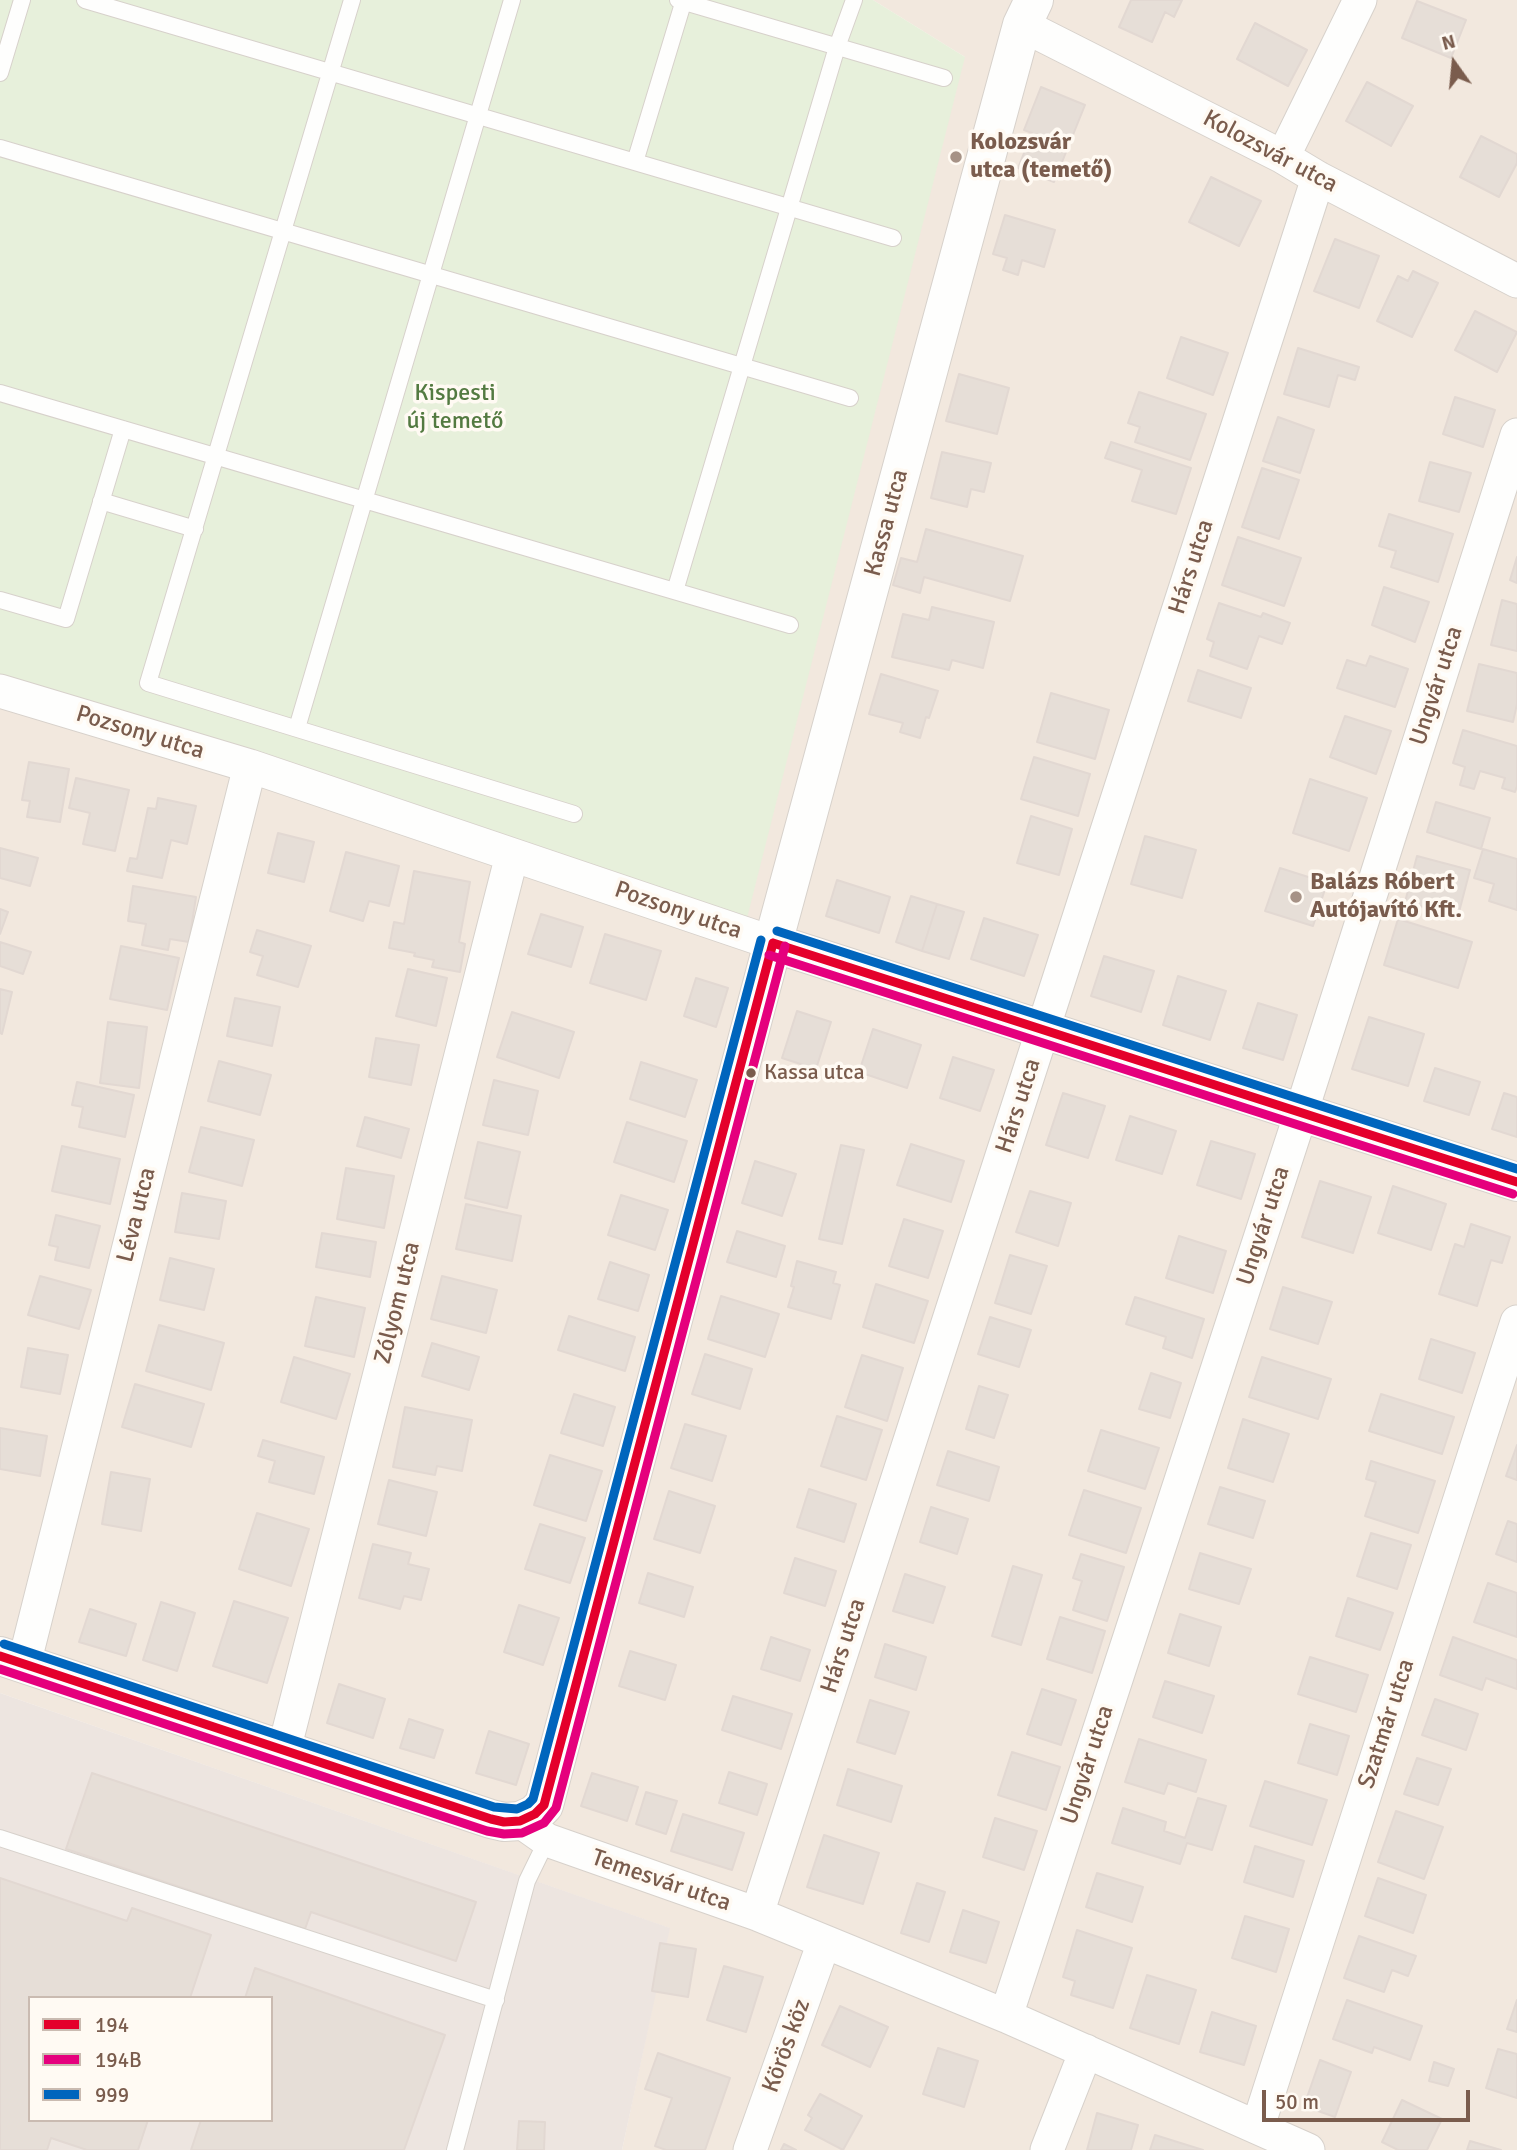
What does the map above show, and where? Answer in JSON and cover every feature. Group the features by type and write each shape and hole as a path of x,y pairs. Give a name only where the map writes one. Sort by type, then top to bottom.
{"street":[{"path":"1283,157 1360,0"},
{"name":"Kolozsvár utca","path":"1024,9 1318,178 1517,281"},
{"name":"Kassa utca","path":"533,1831 535,1814 544,1805 1024,9"},
{"name":"Hárs utca","path":"757,1914 1318,178"},
{"name":"Ungvár utca","path":"1006,2016 1301,1113 1517,435"},
{"name":"Pozsony utca","path":"0,691 250,766 773,943 1517,1182"},
{"name":"Léva utca","path":"12,1660 250,766"},
{"name":"Zólyom utca","path":"284,1751 512,855"},
{"name":"Szatmár utca","path":"1258,2126 1517,1322"},
{"name":"Temesvár utca","path":"12,1660 533,1831 757,1914 1006,2016 1308,2150"},
{"name":"Körös köz","path":"750,2150 824,1942"},
{"path":"1047,2150 1086,2051"}],"lane":[{"path":"0,73 22,0"},
{"path":"85,0 893,238"},
{"path":"352,0 148,683 574,814"},
{"path":"296,728 512,0"},
{"path":"675,591 837,47 854,0"},
{"path":"635,162 682,1 944,78"},
{"path":"0,148 850,398"},
{"path":"0,393 790,625"},
{"path":"0,600 66,619 122,429"},
{"path":"101,501 195,529"},
{"path":"455,2150 527,1881 533,1831"},
{"path":"0,1838 496,2000"}],"shaded area":[{"path":"873,0 1517,0 1517,2150 622,2150 669,1928 0,1693 0,694 965,57"},
{"path":"0,1693 670,1928 622,2150 0,2150"}],"green space":[{"name":"Kispesti új temető","path":"0,0 873,0 965,57 746,922 0,694"}],"building":[{"path":"1131,0 1182,0 1174,17 1165,12 1152,42 1119,27"},
{"path":"1417,1 1466,20 1451,58 1402,38"},
{"path":"1255,23 1307,50 1288,86 1237,59"},
{"path":"1367,82 1413,106 1391,146 1346,121"},
{"path":"1041,87 1085,105 1054,182 1018,168 1032,133 1024,130"},
{"path":"1481,136 1517,154 1517,163 1499,197 1460,177"},
{"path":"1211,177 1261,201 1239,246 1189,222"},
{"path":"1005,215 1055,230 1044,267 1022,260 1018,275 1003,270 1007,258 993,254"},
{"path":"1335,239 1379,256 1359,308 1314,291"},
{"path":"1413,271 1438,283 1412,337 1377,321 1398,276 1408,281"},
{"path":"1475,311 1517,332 1497,372 1455,350"},
{"path":"1181,337 1228,353 1213,395 1167,378"},
{"path":"1298,348 1359,367 1355,380 1338,375 1329,407 1284,394"},
{"path":"959,374 1009,388 997,434 946,421"},
{"path":"1139,392 1206,414 1190,460 1135,442 1140,427 1128,423"},
{"path":"1455,397 1495,410 1483,447 1443,434"},
{"path":"1278,417 1314,430 1300,473 1263,461"},
{"path":"1111,442 1191,468 1176,514 1132,501 1142,470 1105,458"},
{"path":"942,452 991,463 984,492 971,489 967,507 931,498"},
{"path":"1430,462 1471,473 1459,512 1419,501"},
{"path":"1262,468 1299,480 1279,539 1242,527"},
{"path":"1389,514 1453,534 1438,582 1391,567 1396,551 1379,546"},
{"path":"926,529 1023,556 1010,601 924,577 920,593 893,585 901,558 917,562"},
{"path":"1238,537 1301,558 1284,606 1222,585"},
{"path":"1517,557 1517,583 1510,580"},
{"path":"1384,587 1429,602 1415,642 1372,625"},
{"path":"1502,600 1517,604 1517,651 1491,645"},
{"path":"1219,603 1261,617 1263,613 1290,623 1282,644 1259,636 1247,669 1210,656 1214,642 1207,639"},
{"path":"932,607 994,622 983,668 952,660 949,670 892,657 903,614 929,620"},
{"path":"1370,656 1408,669 1395,707 1337,688 1347,660 1366,666"},
{"path":"1479,664 1517,673 1517,704 1513,722 1467,711"},
{"path":"1198,670 1251,688 1241,718 1188,701"},
{"path":"881,674 938,691 920,738 900,732 903,723 869,714"},
{"path":"1051,693 1109,710 1095,759 1037,742"},
{"path":"1345,716 1391,731 1376,774 1330,757"},
{"path":"1463,730 1517,746 1515,792 1502,788 1505,778 1480,771 1474,789 1460,785 1465,767 1453,763"},
{"path":"1034,757 1090,774 1078,816 1021,799"},
{"path":"29,762 69,769 60,822 27,817 30,801 22,800"},
{"path":"76,778 129,790 115,851 83,844 90,813 69,808"},
{"path":"1310,779 1367,798 1349,851 1293,833"},
{"path":"158,798 196,806 187,844 171,840 162,878 127,871 130,858 137,859 148,808 156,809"},
{"path":"1436,802 1490,818 1481,849 1427,832"},
{"path":"1031,816 1072,829 1059,875 1017,863"},
{"path":"278,833 314,842 304,882 268,873"},
{"path":"1145,836 1196,850 1182,898 1131,884"},
{"path":"0,848 38,858 30,886 0,878"},
{"path":"1483,849 1517,859 1517,910 1489,901 1494,884 1474,878"},
{"path":"346,852 399,866 389,906 369,901 363,921 330,911"},
{"path":"1417,856 1470,870 1458,916 1405,902"},
{"name":"Balázs Róbert Autójavító Kft.","path":"1280,868 1327,883 1313,926 1265,911"},
{"path":"414,871 470,882 459,942 465,944 460,972 432,967 434,960 389,948 394,922 404,924"},
{"path":"837,880 890,897 879,933 826,916"},
{"path":"133,886 196,897 189,942 170,939 168,950 142,945 146,924 128,921"},
{"path":"911,896 937,904 922,951 896,942"},
{"path":"937,904 964,912 949,959 922,951"},
{"path":"0,909 8,912 0,934"},
{"path":"541,914 583,927 571,967 528,954"},
{"path":"984,918 1038,935 1024,976 971,959"},
{"path":"1398,919 1472,942 1458,988 1384,965"},
{"path":"257,930 311,946 298,987 257,975 263,956 250,952"},
{"path":"605,934 661,951 646,1000 590,983"},
{"path":"0,942 31,952 23,974 0,966"},
{"path":"121,946 179,958 167,1010 110,999"},
{"path":"1104,956 1154,971 1141,1012 1091,996"},
{"path":"408,969 447,978 436,1026 396,1016"},
{"path":"1178,976 1226,991 1210,1040 1163,1025"},
{"path":"696,978 728,988 716,1027 684,1016"},
{"path":"0,989 12,992 2,1034 0,1033"},
{"path":"235,998 280,1007 272,1046 227,1036"},
{"path":"1258,1003 1297,1015 1283,1060 1243,1048"},
{"path":"797,1011 831,1022 816,1069 782,1058"},
{"path":"512,1012 574,1032 559,1078 497,1057"},
{"path":"1369,1017 1424,1034 1408,1086 1352,1069"},
{"path":"108,1022 147,1027 139,1088 100,1083"},
{"path":"873,1029 921,1045 907,1088 859,1072"},
{"path":"376,1038 419,1045 411,1085 369,1077"},
{"path":"953,1057 994,1070 980,1111 940,1098"},
{"path":"219,1061 271,1075 260,1115 208,1101"},
{"path":"641,1062 697,1080 685,1117 630,1099"},
{"path":"1435,1068 1480,1082 1469,1115 1424,1101"},
{"path":"494,1080 538,1091 528,1135 483,1125"},
{"path":"77,1082 134,1095 125,1137 79,1127 83,1107 72,1105"},
{"path":"1063,1093 1105,1106 1088,1158 1046,1145"},
{"path":"1504,1093 1517,1097 1517,1137 1492,1129"},
{"path":"1130,1116 1176,1131 1162,1174 1116,1160"},
{"path":"365,1117 409,1129 401,1158 357,1146"},
{"path":"627,1122 687,1141 674,1182 614,1162"},
{"path":"201,1127 254,1140 242,1186 189,1172"},
{"path":"1211,1141 1255,1154 1241,1199 1197,1185"},
{"path":"478,1142 520,1152 507,1208 465,1198"},
{"path":"911,1144 964,1161 951,1202 897,1185"},
{"path":"841,1145 864,1150 842,1244 819,1239"},
{"path":"62,1146 120,1159 110,1204 52,1191"},
{"path":"755,1161 796,1174 782,1216 742,1203"},
{"path":"346,1168 394,1176 384,1228 337,1219"},
{"path":"1320,1181 1371,1197 1353,1253 1302,1237"},
{"path":"1393,1186 1446,1204 1431,1250 1378,1233"},
{"path":"1030,1191 1071,1203 1058,1246 1016,1232"},
{"path":"182,1193 226,1201 219,1239 175,1232"},
{"path":"621,1195 668,1210 655,1250 608,1235"},
{"path":"466,1204 521,1216 512,1261 456,1249"},
{"path":"56,1215 100,1226 89,1268 55,1260 58,1247 49,1245"},
{"path":"904,1219 943,1231 928,1278 889,1266"},
{"path":"1471,1224 1510,1237 1502,1263 1491,1260 1477,1306 1439,1294 1455,1244 1464,1247"},
{"path":"737,1231 785,1246 776,1277 727,1262"},
{"path":"322,1233 376,1242 370,1277 316,1267"},
{"path":"1179,1236 1226,1251 1213,1293 1166,1278"},
{"path":"1010,1255 1047,1266 1031,1314 995,1303"},
{"path":"170,1258 214,1269 204,1310 160,1300"},
{"path":"797,1261 836,1272 833,1283 840,1285 831,1319 788,1307"},
{"path":"610,1262 649,1275 638,1311 598,1299"},
{"path":"40,1276 91,1290 79,1329 28,1315"},
{"path":"442,1276 497,1290 486,1333 431,1319"},
{"path":"876,1284 928,1301 914,1343 863,1327"},
{"path":"1283,1287 1332,1302 1318,1344 1270,1329"},
{"path":"721,1296 779,1314 765,1357 708,1339"},
{"path":"316,1297 365,1308 354,1357 305,1346"},
{"path":"1135,1297 1204,1319 1192,1358 1163,1348 1166,1337 1126,1324"},
{"path":"569,1316 635,1337 625,1371 558,1350"},
{"path":"990,1317 1031,1330 1019,1367 978,1354"},
{"path":"159,1325 224,1343 211,1390 146,1371"},
{"path":"1431,1339 1475,1353 1462,1393 1419,1379"},
{"path":"432,1343 479,1357 469,1390 422,1376"},
{"path":"28,1348 68,1355 60,1394 21,1387"},
{"path":"705,1354 752,1369 740,1409 692,1394"},
{"path":"862,1355 903,1368 887,1421 845,1407"},
{"path":"294,1357 350,1374 336,1419 281,1402"},
{"path":"1262,1357 1331,1379 1318,1419 1249,1397"},
{"path":"1151,1373 1181,1383 1170,1418 1139,1409"},
{"path":"135,1384 204,1404 191,1447 122,1427"},
{"path":"979,1386 1008,1395 994,1438 966,1429"},
{"path":"574,1394 615,1407 603,1446 561,1433"},
{"path":"1381,1394 1454,1417 1442,1454 1369,1431"},
{"path":"405,1407 472,1420 462,1471 437,1466 435,1475 393,1467"},
{"path":"837,1416 882,1430 866,1480 821,1466"},
{"path":"1243,1419 1289,1434 1273,1482 1228,1468"},
{"path":"685,1424 726,1436 712,1481 671,1468"},
{"path":"0,1428 47,1436 40,1476 0,1469"},
{"path":"1101,1430 1159,1448 1145,1489 1088,1471"},
{"path":"263,1440 324,1457 314,1494 269,1482 275,1461 258,1456"},
{"path":"1517,1445 1517,1480 1506,1476"},
{"path":"948,1451 999,1467 989,1501 937,1485"},
{"path":"550,1455 602,1471 586,1521 534,1505"},
{"path":"1371,1461 1435,1481 1418,1533 1365,1516 1376,1482 1366,1479"},
{"path":"111,1472 150,1479 141,1531 102,1524"},
{"path":"389,1480 437,1492 426,1536 378,1524"},
{"path":"1220,1487 1265,1501 1253,1538 1208,1524"},
{"path":"809,1489 856,1504 844,1542 797,1527"},
{"path":"1084,1490 1141,1508 1126,1553 1069,1535"},
{"path":"669,1491 715,1506 700,1553 654,1539"},
{"path":"931,1507 968,1519 957,1554 920,1542"},
{"path":"257,1513 309,1529 291,1586 239,1569"},
{"path":"1508,1521 1517,1524 1517,1562 1496,1554"},
{"path":"540,1524 585,1538 570,1583 525,1569"},
{"path":"1371,1533 1411,1545 1397,1589 1357,1576"},
{"path":"373,1544 411,1553 408,1564 429,1569 421,1600 404,1596 400,1609 359,1598"},
{"path":"1200,1553 1251,1569 1239,1604 1189,1589"},
{"path":"1081,1554 1124,1567 1107,1621 1073,1610 1082,1581 1073,1578"},
{"path":"795,1558 836,1571 825,1606 784,1593"},
{"path":"1013,1566 1042,1575 1021,1645 992,1636"},
{"path":"648,1573 693,1587 684,1617 639,1603"},
{"path":"905,1574 945,1587 933,1623 893,1611"},
{"path":"1488,1583 1517,1593 1517,1637 1474,1622"},
{"path":"1348,1598 1393,1613 1380,1650 1336,1636"},
{"path":"234,1601 288,1618 267,1683 213,1666"},
{"path":"161,1602 195,1613 177,1671 143,1660"},
{"path":"519,1605 559,1618 543,1665 504,1652"},
{"path":"90,1609 136,1624 126,1656 79,1642"},
{"path":"1180,1614 1221,1627 1209,1666 1168,1653"},
{"path":"1060,1617 1105,1631 1092,1673 1047,1659"},
{"path":"771,1637 810,1650 800,1681 761,1669"},
{"path":"1453,1637 1517,1660 1517,1689 1486,1678 1482,1690 1440,1675"},
{"path":"885,1644 926,1657 916,1690 875,1677"},
{"path":"630,1651 676,1665 665,1700 619,1686"},
{"path":"1310,1657 1368,1675 1356,1712 1298,1694"},
{"path":"1165,1681 1214,1696 1202,1733 1153,1717"},
{"path":"339,1684 385,1699 373,1738 327,1723"},
{"path":"1042,1689 1076,1700 1061,1745 1027,1734"},
{"path":"733,1696 792,1714 781,1749 722,1730"},
{"path":"1435,1699 1478,1714 1466,1750 1422,1735"},
{"path":"870,1700 909,1712 895,1754 857,1742"},
{"path":"409,1719 443,1730 434,1758 400,1748"},
{"path":"1310,1724 1349,1736 1337,1775 1298,1763"},
{"path":"489,1731 529,1744 516,1785 476,1773"},
{"path":"1139,1739 1206,1760 1196,1792 1168,1783 1164,1794 1125,1782"},
{"path":"1012,1752 1060,1767 1046,1810 998,1795"},
{"path":"1417,1758 1451,1769 1438,1805 1404,1794"},
{"path":"848,1769 902,1786 891,1822 837,1805"},
{"path":"729,1772 767,1784 757,1815 719,1803"},
{"path":"92,1773 476,1902 456,1961 311,1912 305,1929 66,1849"},
{"path":"592,1773 638,1787 627,1821 581,1806"},
{"path":"1265,1781 1327,1800 1312,1845 1250,1826"},
{"path":"646,1792 677,1801 666,1834 636,1824"},
{"path":"1198,1798 1226,1806 1212,1850 1187,1843 1180,1864 1112,1843 1123,1808 1166,1822 1164,1831 1185,1838"},
{"path":"1396,1811 1443,1827 1424,1879 1378,1862"},
{"path":"683,1814 744,1833 732,1870 671,1851"},
{"path":"995,1818 1037,1831 1024,1870 983,1857"},
{"path":"824,1835 879,1853 863,1904 807,1887"},
{"path":"1255,1846 1304,1861 1293,1897 1244,1882"},
{"path":"1097,1873 1143,1887 1132,1922 1086,1907"},
{"path":"0,1878 127,1921 132,1908 211,1935 191,1996 28,1996 28,2122 147,2122 138,2150 87,2150 51,2138 47,2150 0,2150"},
{"path":"1378,1878 1426,1895 1413,1933 1365,1916"},
{"path":"917,1883 945,1892 929,1942 901,1933"},
{"path":"963,1910 999,1922 986,1963 950,1952"},
{"path":"1245,1916 1289,1929 1276,1972 1232,1958"},
{"path":"1077,1930 1132,1948 1113,2008 1071,1995 1075,1981 1063,1977"},
{"path":"1359,1936 1416,1956 1408,1976 1392,1970 1384,1992 1344,1978"},
{"path":"660,1943 696,1949 688,1997 652,1991"},
{"path":"724,1966 763,1977 746,2032 707,2020"},
{"path":"255,1968 445,2035 404,2150 191,2150 200,2122 273,2122 273,1996 246,1996"},
{"path":"1147,1975 1196,1990 1179,2044 1130,2028"},
{"path":"1347,2000 1422,2026 1410,2060 1374,2047 1372,2053 1333,2039"},
{"path":"1517,2000 1517,2032 1507,2029"},
{"path":"840,2006 888,2027 870,2067 822,2045"},
{"path":"1212,2012 1256,2026 1244,2065 1200,2052"},
{"path":"938,2048 978,2061 964,2107 923,2094"},
{"path":"1498,2049 1517,2054 1517,2098 1486,2088"},
{"path":"658,2053 730,2078 705,2150 666,2150 655,2146 672,2098 645,2089"},
{"path":"1320,2060 1351,2072 1335,2117 1304,2106"},
{"path":"1434,2062 1454,2069 1448,2086 1429,2081"},
{"path":"820,2094 862,2116 843,2150 805,2130 812,2118 808,2115"},
{"path":"1402,2100 1442,2119 1427,2150 1398,2150 1382,2142"},
{"path":"1097,2113 1138,2125 1131,2150 1087,2150"},
{"path":"519,2121 545,2122 544,2150 517,2150"},
{"path":"1155,2135 1203,2150 1150,2150"},
{"path":"1470,2141 1501,2150 1467,2150"},
{"path":"784,2144 796,2150 781,2150"}],"transit line":[{"name":"999","path":"777,931 1517,1169"},
{"name":"999","path":"4,1644 494,1807 517,1809 528,1804 533,1799 761,940"},
{"name":"194","path":"773,943 1517,1182"},
{"name":"194","path":"0,1656 491,1819 520,1821 535,1814 544,1805 773,943"},
{"name":"194B","path":"0,1669 487,1831 522,1833 544,1823 556,1808 785,946"},
{"name":"194B","path":"769,955 1513,1194"}],"place":[{"name":"Kolozsvár utca (temető)","path":"956,157"},
{"name":"Balázs Róbert Autójavító Kft.","path":"1296,897"},
{"name":"Kassa utca","path":"751,1073"}]}
